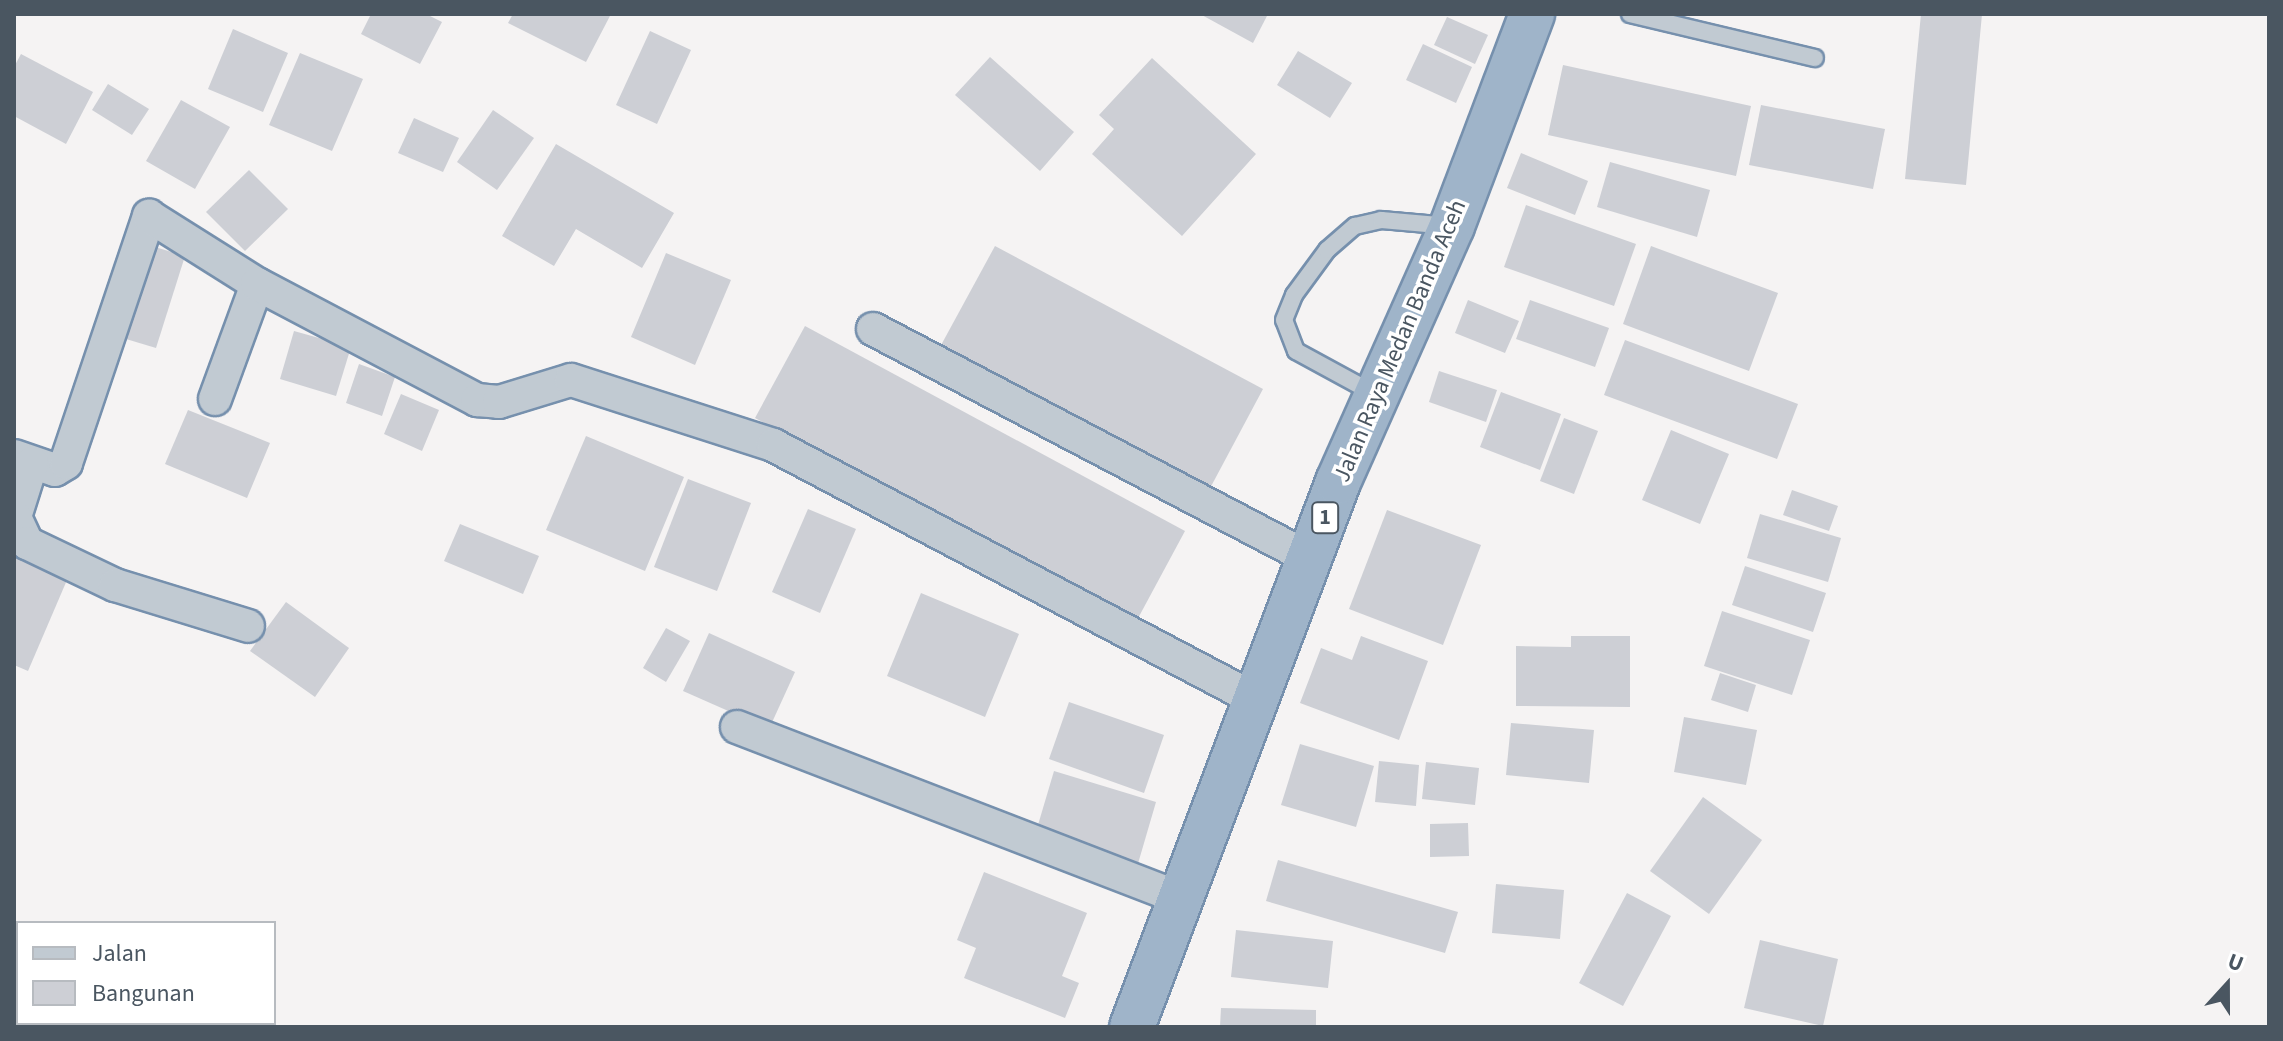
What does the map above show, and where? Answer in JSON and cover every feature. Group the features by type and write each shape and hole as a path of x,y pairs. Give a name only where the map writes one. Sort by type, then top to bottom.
{"highway":[{"name":"Jalan Raya Medan Banda Aceh","path":"1132,1027 1255,699 1375,394 1452,226 1532,14"}],"street":[{"path":"248,626 115,585 27,543 15,517 23,459 55,470 66,463 149,216 257,284 477,400 499,402 562,381 579,381 773,445 1255,699"},
{"path":"215,399 257,284"},
{"path":"873,329 1311,559"},
{"path":"737,727 1181,898"}],"lane":[{"path":"1630,14 1815,58"},
{"path":"1375,394 1296,351 1284,320 1294,295 1327,250 1355,226 1381,220 1452,226"}],"building":[{"path":"371,14 426,14 442,22 420,64 361,34"},
{"path":"513,14 611,14 586,62 508,23"},
{"path":"1200,14 1268,14 1253,43"},
{"path":"1921,14 1982,14 1966,185 1905,179"},
{"path":"1447,17 1488,35 1475,64 1434,45"},
{"path":"233,29 288,53 263,112 208,89"},
{"path":"650,31 691,50 657,124 616,105"},
{"path":"1423,44 1472,67 1456,103 1406,80"},
{"path":"1298,51 1352,83 1330,118 1277,85"},
{"path":"300,53 363,79 332,151 269,125"},
{"path":"21,54 93,92 66,144 14,116 14,67"},
{"path":"990,57 1074,132 1040,171 955,95"},
{"path":"1152,58 1256,154 1182,236 1092,154 1114,129 1099,115"},
{"path":"1563,65 1751,106 1736,176 1548,135"},
{"path":"108,84 149,109 132,135 92,110"},
{"path":"181,100 230,127 195,189 146,161"},
{"path":"1761,105 1885,129 1873,189 1749,165"},
{"path":"493,110 534,138 497,190 457,162"},
{"path":"414,118 459,138 443,172 398,153"},
{"path":"556,144 674,213 642,268 576,229 554,266 502,236"},
{"path":"1521,153 1588,181 1575,215 1507,188"},
{"path":"1610,162 1710,190 1697,237 1597,207"},
{"path":"249,170 288,209 245,251 206,212"},
{"path":"1526,205 1636,244 1614,306 1504,267"},
{"path":"145,244 185,256 156,348 116,336"},
{"path":"995,246 1263,389 1208,492 940,347"},
{"path":"1651,246 1778,293 1749,371 1623,324"},
{"path":"666,253 731,280 695,365 631,337"},
{"path":"1468,300 1519,321 1505,353 1455,333"},
{"path":"1530,300 1609,328 1595,367 1516,339"},
{"path":"805,326 1185,531 1136,622 755,418"},
{"path":"294,331 351,347 336,396 280,379"},
{"path":"1625,340 1798,404 1777,459 1604,395"},
{"path":"359,364 395,377 382,416 346,403"},
{"path":"1439,371 1497,390 1486,422 1429,402"},
{"path":"1501,392 1561,414 1540,470 1480,447"},
{"path":"401,394 439,410 422,451 384,434"},
{"path":"188,410 270,443 247,498 165,464"},
{"path":"1564,418 1598,431 1574,494 1540,481"},
{"path":"1671,430 1729,454 1700,524 1642,500"},
{"path":"586,436 684,477 645,571 546,530"},
{"path":"688,479 751,503 717,591 654,567"},
{"path":"1792,490 1838,506 1829,531 1783,515"},
{"path":"808,509 856,529 820,613 772,592"},
{"path":"1387,510 1481,545 1443,645 1349,609"},
{"path":"1760,514 1841,538 1828,582 1747,558"},
{"path":"460,524 539,556 523,594 444,561"},
{"path":"14,557 67,580 28,671 14,665"},
{"path":"1745,566 1826,593 1813,632 1732,605"},
{"path":"921,593 1019,634 985,717 887,676"},
{"path":"286,602 349,648 315,697 250,651"},
{"path":"1722,611 1810,640 1792,695 1704,666"},
{"path":"666,628 690,641 666,682 643,668"},
{"path":"709,633 795,672 769,729 683,691"},
{"path":"1361,636 1428,661 1399,740 1300,703 1321,648 1352,660"},
{"path":"1571,636 1630,636 1630,707 1516,706 1516,646 1571,647"},
{"path":"1720,673 1756,685 1748,712 1711,700"},
{"path":"1069,702 1164,735 1144,793 1049,759"},
{"path":"1684,717 1757,730 1746,785 1674,772"},
{"path":"1511,723 1594,730 1589,783 1506,775"},
{"path":"1300,744 1374,766 1356,827 1281,805"},
{"path":"1379,761 1419,765 1416,806 1375,802"},
{"path":"1426,762 1479,768 1475,805 1422,799"},
{"path":"1054,771 1156,802 1137,867 1035,835"},
{"path":"1703,797 1762,840 1709,914 1650,871"},
{"path":"1468,823 1469,856 1430,857 1430,824"},
{"path":"1278,860 1458,912 1445,953 1266,901"},
{"path":"984,872 1087,913 1062,976 1079,983 1065,1018 964,978 976,948 957,940"},
{"path":"1496,884 1564,890 1560,939 1492,933"},
{"path":"1627,893 1671,916 1623,1006 1579,983"},
{"path":"1236,930 1333,941 1328,988 1231,977"},
{"path":"1760,940 1838,959 1823,1026 1744,1008"},
{"path":"1221,1008 1316,1010 1316,1027 1220,1027"}]}
